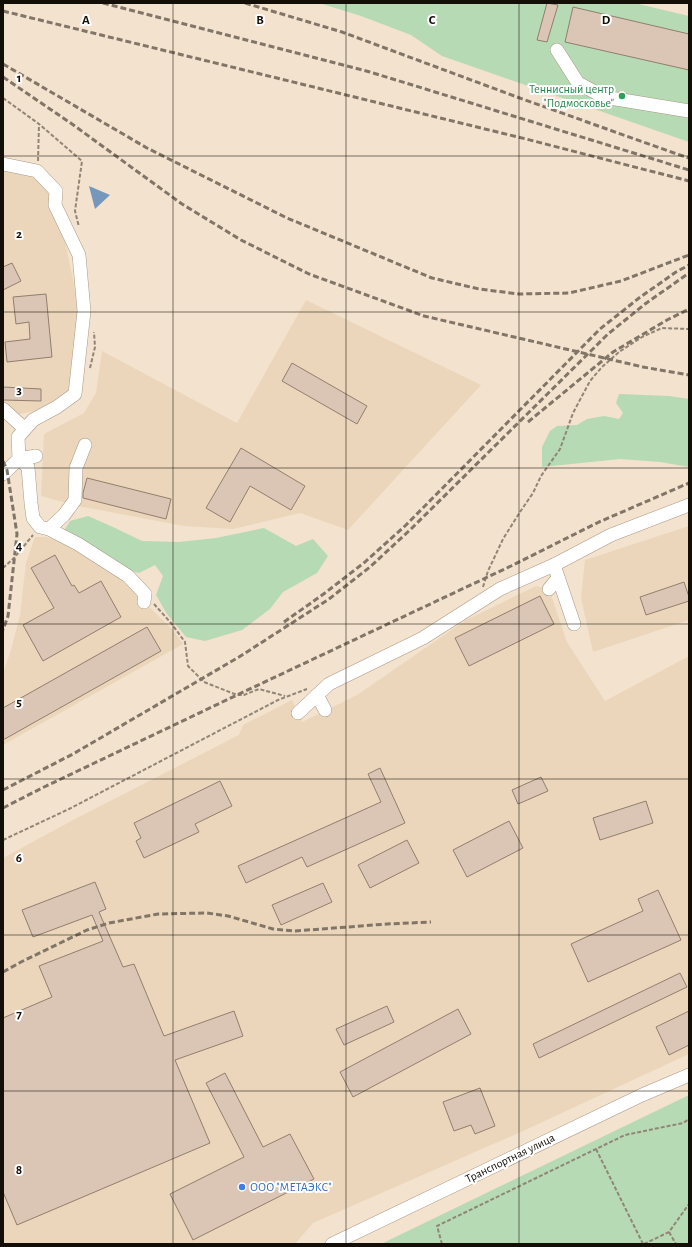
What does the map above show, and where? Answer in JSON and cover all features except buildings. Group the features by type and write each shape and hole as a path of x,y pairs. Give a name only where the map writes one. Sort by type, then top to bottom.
{"street":[{"path":"557,50 578,83 604,97 689,111"},
{"path":"3,164 37,171 56,191 55,205 79,255 84,311 75,394 57,407 33,420 18,437 19,460 28,467 33,518 44,528 78,544 128,576 145,598"},
{"path":"3,409 25,430"},
{"path":"44,528 64,516 75,500 76,468 85,445"},
{"path":"3,474 19,460 36,456"},
{"path":"298,713 314,691 423,638 500,590 556,571 611,535 689,505"},
{"path":"549,589 556,571"},
{"path":"556,571 574,624"},
{"path":"314,691 325,710"},
{"name":"Транспортная улица","path":"332,1244 642,1095 689,1075"}],"path":[{"path":"3,98 39,124 82,161 75,212 80,233"},
{"path":"37,171 39,124"},
{"path":"484,599 482,590 488,571 503,539 533,493 541,476 560,449 572,413 590,381 602,367 619,352 642,337 662,328 689,329"},
{"path":"90,368 95,347 94,331"},
{"path":"3,568 44,528"},
{"path":"145,598 171,623 185,642 188,666 204,682 237,695 244,695 259,689 286,696"},
{"path":"3,840 70,809 286,696 314,691"},
{"path":"442,1244 437,1226 625,1135 689,1120"},
{"path":"596,1149 644,1244 669,1232 689,1204"},
{"path":"669,1232 676,1244"}],"shaded area":[{"path":"3,161 41,168 58,209 87,345 69,397 46,408 16,415 3,421"},
{"path":"306,300 481,385 348,530 300,513 233,529 184,526 78,506 41,496 44,434 84,413 96,393 102,351 237,423"},
{"path":"689,526 689,620 593,652 581,598 585,560"},
{"path":"35,537 46,537 73,546 116,575 172,629 183,644 3,745 3,673 11,650 20,615 26,563"},
{"path":"536,586 549,589 567,642 605,701 689,656 689,1054 521,1132 313,1223 295,1244 3,1244 3,858 75,819 239,735 243,725 292,700 302,722 357,695 466,620"}],"green space":[{"name":"Теннисный центр \"Подмосковье\"","path":"319,3 634,3 689,16 689,142 442,56 411,35 361,16"},
{"path":"619,394 669,396 689,399 689,467 660,462 620,459 542,467 542,447 550,431 557,426 577,425 587,419 604,416 619,419 623,413 616,403"},
{"path":"88,516 142,541 179,542 216,538 264,528 296,546 313,539 328,556 317,573 283,592 270,609 242,630 205,641 186,637 167,614 156,595 163,576 155,565 139,573 126,570 64,531 70,521"},
{"path":"689,1095 689,1244 381,1244"}],"water":[{"path":"89,186 110,195 95,209"}],"railway":[{"path":"103,3 370,72 689,170"},
{"path":"245,3 342,32 517,97 689,158"},
{"path":"3,11 526,139 689,181"},
{"path":"3,64 147,148 287,218 432,278 479,289 519,294 569,293 621,281 689,255"},
{"path":"3,77 72,124 182,204 241,240 309,274 424,316 643,367 689,375"},
{"path":"284,622 365,562 406,525 600,329 639,298 676,272 689,265"},
{"path":"3,790 73,754 239,657 329,599 370,567 411,529 608,334 645,304 689,273"},
{"path":"528,422 613,352 667,320 689,309"},
{"path":"3,461 7,470 17,534 8,616 3,630"},
{"path":"3,808 237,695 511,566 599,522 689,483"},
{"path":"3,972 87,930 109,923 158,914 207,913 228,916 273,929 295,931 431,922"}],"place":[{"name":"Теннисный центр \"Подмосковье\"","path":"622,96"},
{"name":"ООО \"МЕТАЭКС\"","path":"242,1187"}]}
